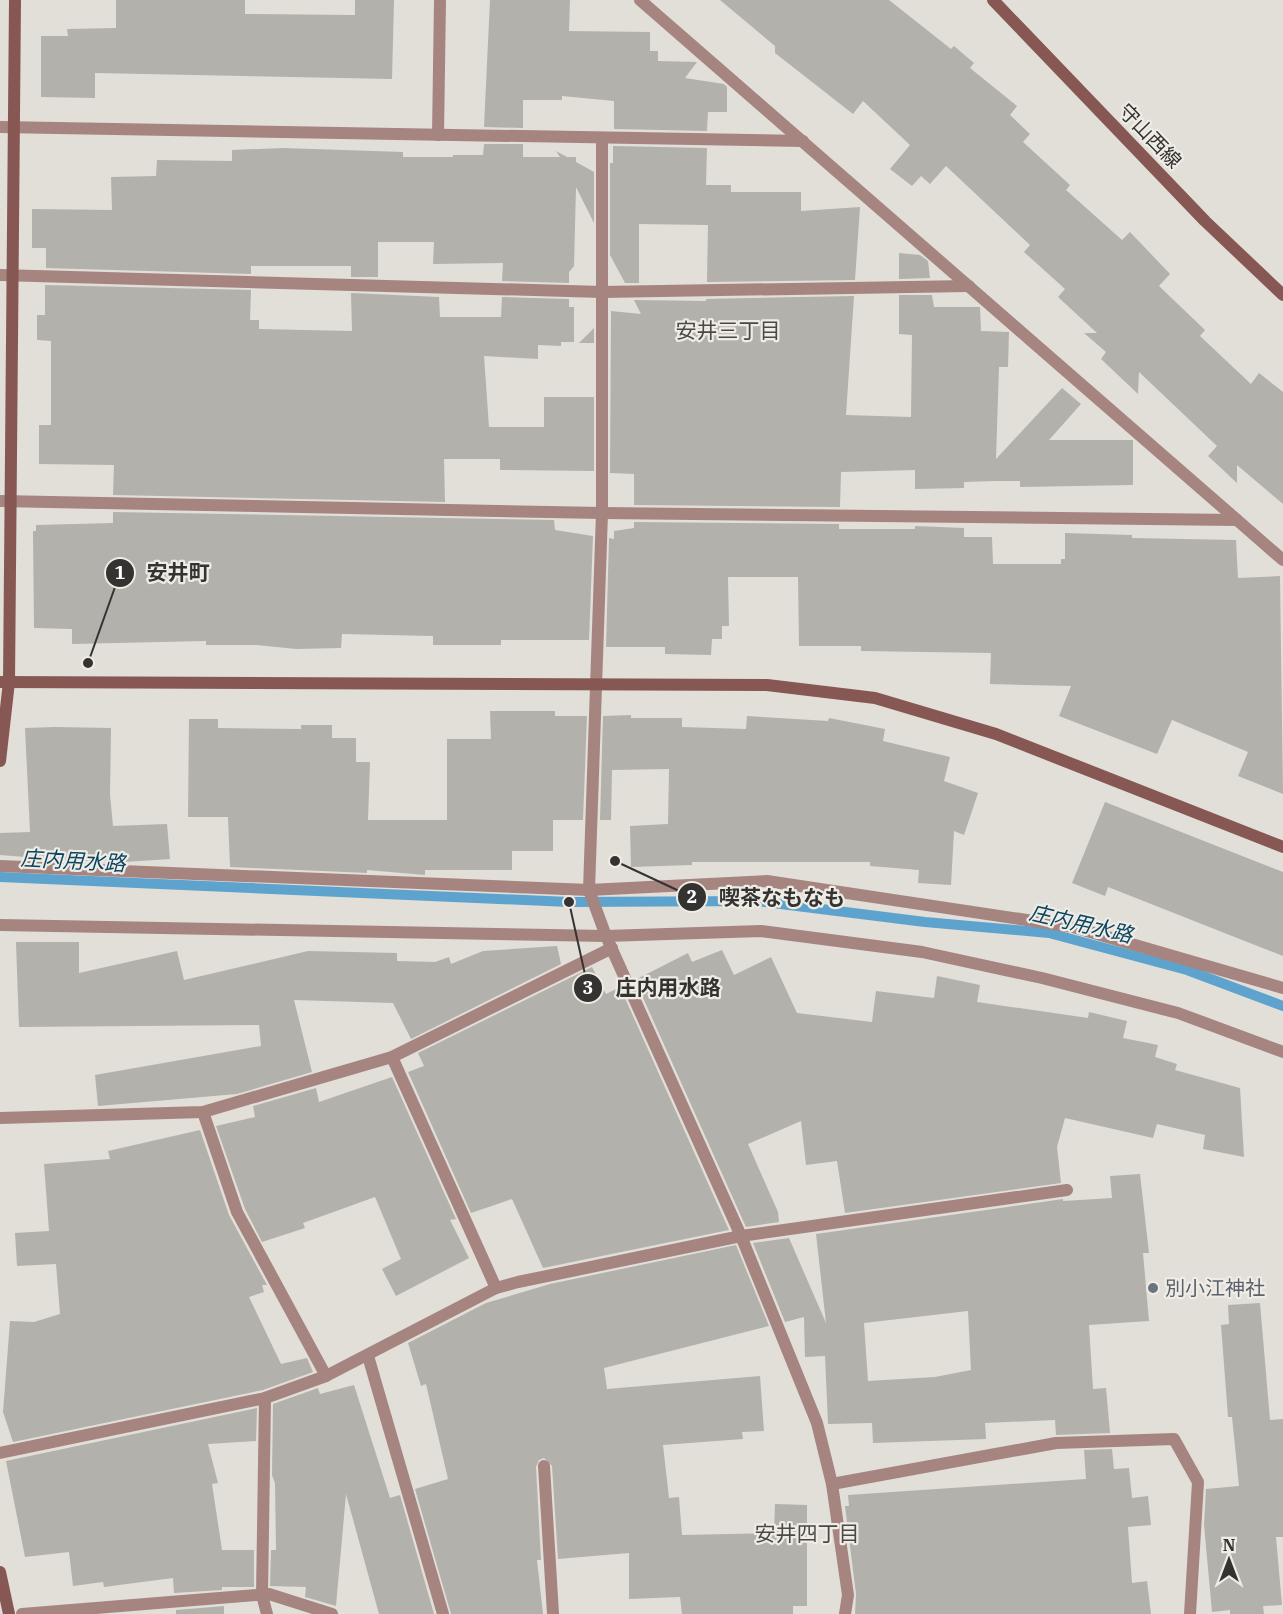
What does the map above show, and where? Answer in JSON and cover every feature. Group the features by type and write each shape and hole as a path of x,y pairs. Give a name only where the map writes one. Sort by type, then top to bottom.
{"street":[{"path":"0,761 5,682 6,275 14,127 15,0"},
{"path":"438,135 440,0"},
{"path":"640,0 1283,560"},
{"name":"守山西線","path":"993,0 1205,221 1283,295"},
{"path":"0,127 803,141"},
{"path":"602,138 602,513 589,890 606,936 741,1236 817,1423 832,1484 848,1595 845,1614"},
{"path":"6,275 602,292 969,286"},
{"path":"5,501 602,513 1238,520"},
{"path":"5,682 767,685 875,698 996,734 1283,847"},
{"path":"0,866 589,890 767,881 1072,927 1283,988"},
{"path":"0,925 606,936 761,931 922,952 1042,978 1178,1013 1283,1052"},
{"path":"0,1118 203,1112 392,1057 612,948"},
{"path":"392,1057 496,1288"},
{"path":"203,1112 237,1212 326,1376"},
{"path":"0,1453 265,1398 326,1376 368,1356 496,1288 741,1236 1067,1190"},
{"path":"368,1356 443,1614"},
{"path":"265,1398 262,1595 267,1614"},
{"path":"832,1484 1056,1443 1174,1439 1198,1482 1190,1614"},
{"path":"544,1466 553,1614"},
{"path":"0,1572 9,1614"},
{"path":"22,1614 269,1594 332,1614"}],"building":[{"path":"116,0 245,0 245,14 355,15 355,0 394,0 392,79 95,73 95,98 41,97 41,36 68,36 67,29 116,28"},
{"path":"490,0 570,0 569,31 650,32 650,51 658,51 658,61 697,62 685,78 724,84 727,87 727,112 708,112 707,131 614,129 614,101 562,96 562,100 523,100 523,128 484,127"},
{"path":"720,0 889,0 951,49 954,46 974,63 970,68 1017,106 1010,115 1030,134 1023,142 1070,185 1066,190 1122,240 1130,232 1170,274 1159,286 1205,330 1200,336 1251,384 1259,373 1283,392 1283,504 1237,465 1237,483 1208,456 1217,446 1139,372 1138,394 1101,359 1106,352 1084,333 1097,333 1058,297 1065,289 1024,252 1030,245 946,166 930,184 921,176 912,186 890,169 910,145 863,101 853,114 775,53 775,46"},
{"path":"484,144 523,144 523,157 560,157 556,151 567,157 576,157 576,162 594,172 594,223 576,187 574,266 569,272 569,283 502,281 503,263 433,264 434,242 378,242 378,277 351,277 351,266 251,266 251,274 46,268 46,248 32,248 32,209 112,210 111,177 156,176 157,160 232,161 232,150 283,148 403,152 403,157 453,157 453,155 483,155"},
{"path":"613,146 707,148 706,185 731,185 731,192 801,192 801,211 860,207 855,280 707,282 708,225 639,224 639,283 625,283 610,255 610,163 613,163"},
{"path":"899,253 920,255 928,261 930,278 899,279"},
{"path":"45,285 251,290 250,320 259,320 259,329 352,331 351,293 439,297 440,317 501,317 502,297 569,299 569,307 574,307 574,342 561,342 561,346 538,345 538,359 484,356 489,427 544,427 544,397 594,397 594,471 500,470 500,459 444,459 445,502 113,495 114,465 39,464 39,425 51,425 51,341 37,340 37,315 45,315"},
{"path":"899,295 932,295 934,307 980,307 981,331 1009,332 1008,367 999,367 996,459 1062,388 1081,404 1049,440 1133,440 1133,485 1020,487 1020,481 996,481 964,482 964,488 915,489 915,470 841,472 840,507 634,505 634,474 610,473 611,311 641,314 634,300 706,301 706,299 854,296 846,415 911,417 912,335 899,334"},
{"path":"594,328 594,343 579,343"},
{"path":"113,512 554,520 555,530 593,536 589,640 501,640 501,645 433,645 433,636 342,634 341,648 296,649 257,645 206,645 206,641 72,644 72,629 34,628 33,531 36,531 36,525 113,523"},
{"path":"634,522 839,524 839,529 915,529 915,526 964,528 964,537 992,537 993,564 1061,564 1061,559 1065,559 1065,533 1132,535 1132,538 1236,540 1238,578 1280,576 1283,794 1238,776 1248,752 1172,720 1157,754 1059,716 1071,686 990,684 991,653 861,651 861,646 799,646 798,577 728,577 729,626 722,626 722,639 712,639 711,655 665,654 665,647 606,647 609,538 614,539 614,531 634,528"},
{"path":"490,711 555,711 555,716 587,716 583,820 553,820 553,851 512,851 512,870 425,870 425,875 367,870 367,873 230,867 228,817 188,817 189,719 218,719 218,728 301,729 301,725 332,725 332,738 356,738 356,762 370,762 368,820 447,820 447,739 491,739"},
{"path":"631,715 631,718 682,718 682,727 746,729 747,716 828,721 829,718 885,729 883,741 950,757 944,781 978,793 964,835 954,831 951,885 918,883 919,870 870,866 870,862 692,862 692,865 631,867 630,826 668,824 669,769 612,770 611,820 600,820 603,716"},
{"path":"25,728 111,728 110,795 113,826 167,824 170,859 124,862 123,860 75,861 0,855 0,833 30,832"},
{"path":"1105,802 1283,872 1283,956 1108,887 1105,896 1072,883"},
{"path":"16,942 79,942 79,973 177,951 184,980 308,951 397,953 397,961 435,962 449,957 451,964 483,951 557,946 561,964 411,1039 393,1003 294,1000 312,1072 237,1094 98,1106 95,1075 261,1046 259,1025 19,1027"},
{"path":"722,950 734,975 771,957 797,1013 872,1022 876,991 934,998 937,976 980,985 977,1002 1088,1018 1089,1012 1127,1021 1123,1038 1158,1045 1155,1057 1177,1064 1175,1070 1240,1088 1244,1157 1203,1149 1205,1135 1157,1124 1153,1138 1065,1118 1057,1147 1061,1183 845,1213 837,1161 806,1165 801,1121 748,1144 778,1212 779,1222 746,1227 635,980 688,953 692,962"},
{"path":"592,967 606,994 620,987 729,1230 543,1268 512,1199 471,1213 408,1072 424,1066 418,1053"},
{"path":"392,1077 456,1219 450,1220 469,1258 396,1296 382,1269 401,1259 375,1197 303,1223 305,1228 262,1242 245,1209 216,1126 255,1117 253,1106 316,1088 319,1102"},
{"path":"200,1130 229,1215 267,1285 262,1285 264,1292 249,1297 281,1364 307,1358 313,1372 263,1390 13,1442 3,1412 10,1321 34,1322 60,1314 56,1264 17,1266 15,1233 49,1231 44,1164 110,1159 108,1151"},
{"path":"1140,1174 1149,1253 1143,1253 1149,1321 1089,1325 1093,1389 1106,1388 1110,1433 1056,1435 1055,1420 985,1423 986,1439 873,1443 872,1423 828,1424 825,1356 805,1357 804,1317 785,1322 753,1243 789,1238 826,1323 816,1234 1063,1199 1063,1201 1112,1198 1110,1176","holes":["968,1311 971,1370 935,1377 868,1381 864,1323"]},
{"path":"736,1245 769,1326 604,1368 607,1389 760,1376 764,1431 742,1432 743,1439 663,1445 669,1498 679,1497 682,1535 774,1533 775,1504 807,1505 807,1606 793,1606 793,1614 682,1614 680,1597 629,1599 629,1553 558,1559 552,1466 544,1458 539,1460 536,1467 541,1560 537,1560 543,1614 451,1614 415,1489 448,1479 426,1384 421,1386 408,1343 486,1303 550,1284"},
{"path":"1260,1303 1270,1420 1283,1419 1283,1537 1276,1537 1282,1605 1263,1606 1264,1614 1230,1614 1230,1610 1212,1612 1204,1525 1206,1489 1239,1486 1232,1417 1228,1417 1221,1325 1229,1324 1228,1305"},
{"path":"354,1385 390,1498 400,1495 434,1614 379,1614 346,1494 336,1606 305,1597 306,1587 270,1586 271,1550 276,1550 275,1483 272,1475 273,1404 318,1388 320,1394"},
{"path":"257,1408 256,1441 208,1444 218,1483 212,1484 222,1550 254,1550 254,1587 222,1587 222,1590 174,1593 173,1578 104,1587 103,1582 73,1586 69,1552 25,1557 6,1461"},
{"path":"1112,1449 1114,1469 1129,1468 1132,1498 1148,1496 1151,1525 1128,1527 1132,1583 1147,1581 1151,1614 855,1614 856,1594 845,1506 849,1506 848,1495 1086,1479 1084,1450"},
{"path":"224,1606 224,1614 176,1614 176,1610"}],"waterway":[{"name":"庄内用水路","path":"0,877 569,902 757,901 925,922 1049,933 1187,970 1283,1006"}],"place":[{"name":"安井町","path":"88,663"},
{"name":"喫茶なもなも","path":"615,861"},
{"name":"庄内用水路","path":"569,902"},
{"name":"別小江神社","path":"1153,1288"}],"district":[{"name":"安井三丁目","path":"728,331"},
{"name":"安井四丁目","path":"807,1534"}]}
